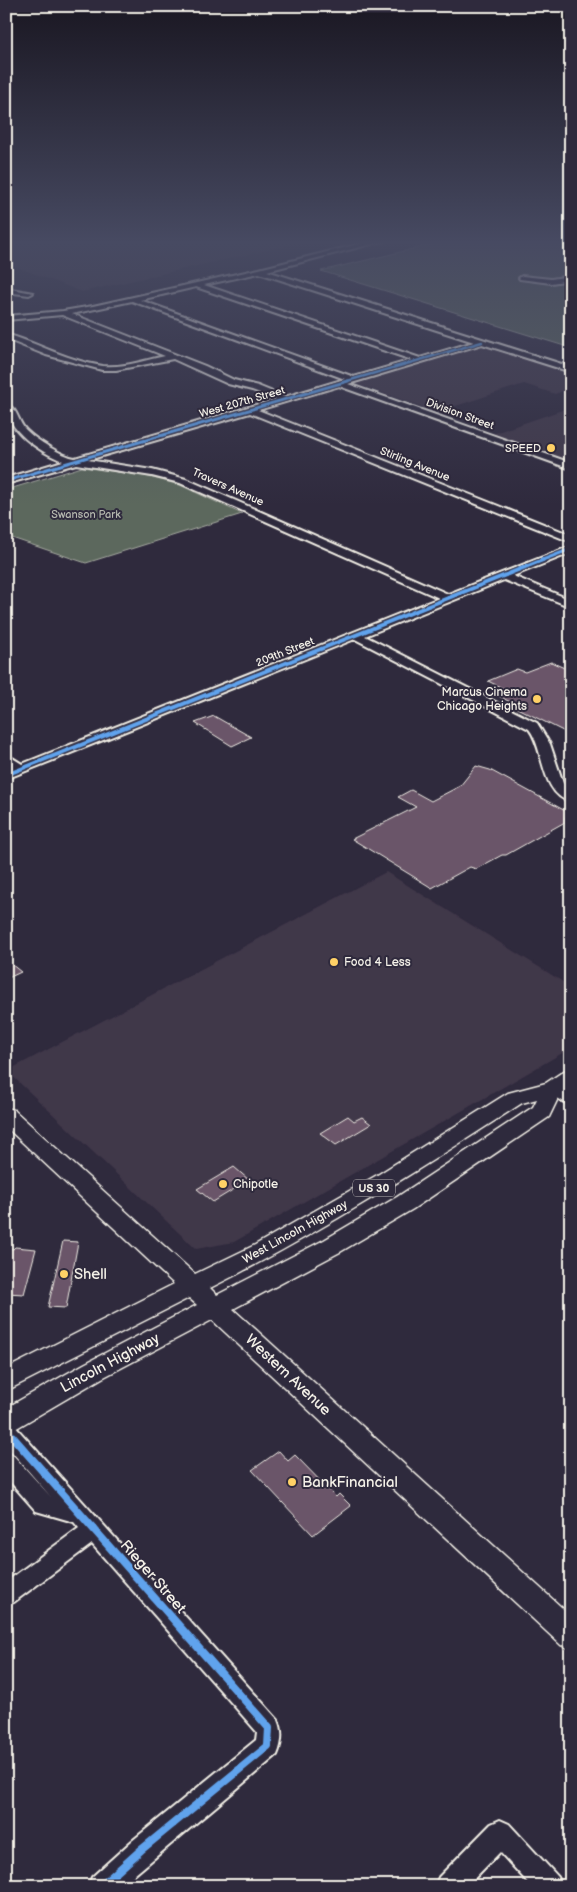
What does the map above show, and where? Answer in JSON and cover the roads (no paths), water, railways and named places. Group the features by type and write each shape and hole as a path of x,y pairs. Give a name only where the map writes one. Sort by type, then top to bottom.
{"main road":[{"name":"West Lincoln Highway","path":"192,1286 263,1251 326,1216 457,1137 516,1098 565,1088"},
{"name":"West Lincoln Highway","path":"216,1308 332,1246 444,1178 540,1112 565,1088"},
{"name":"Western Avenue","path":"6,1114 571,1635"},
{"name":"US 30","path":"6,1381 192,1286"},
{"name":"Lincoln Highway","path":"6,1421 94,1371 216,1308"}],"street":[{"path":"102,328 230,382 255,388 285,400"},
{"path":"213,328 355,380"},
{"path":"326,328 420,360"},
{"path":"439,328 571,370"},
{"path":"6,336 49,354 102,368 116,368 174,357"},
{"name":"West 207th Street","path":"6,482 482,342"},
{"name":"Division Street","path":"341,384 571,466"},
{"name":"Travers Avenue","path":"6,406 12,411 17,425 24,434 58,456 75,461 152,473 184,481 448,598"},
{"name":"Stirling Avenue","path":"250,410 571,538"},
{"name":"209th Street","path":"6,775 571,549"},
{"path":"504,576 571,604"},
{"path":"355,635 533,726 540,732 544,742 553,780 565,795 571,798"},
{"path":"6,758 21,768"},
{"name":"Rieger Street","path":"6,1430 269,1728 268,1746 141,1850 101,1886"},
{"path":"6,1462 44,1504 88,1522 6,1595"},
{"path":"448,1886 500,1834 550,1886"}],"place":[{"name":"SPEED","path":"551,448"},
{"name":"Marcus Cinema Chicago Heights","path":"537,699"},
{"name":"Food 4 Less","path":"334,962"},
{"name":"Chipotle","path":"223,1184"},
{"name":"Shell","path":"64,1274"},
{"name":"BankFinancial","path":"292,1482"}],"park label":[{"name":"Swanson Park","path":"86,514"}]}
